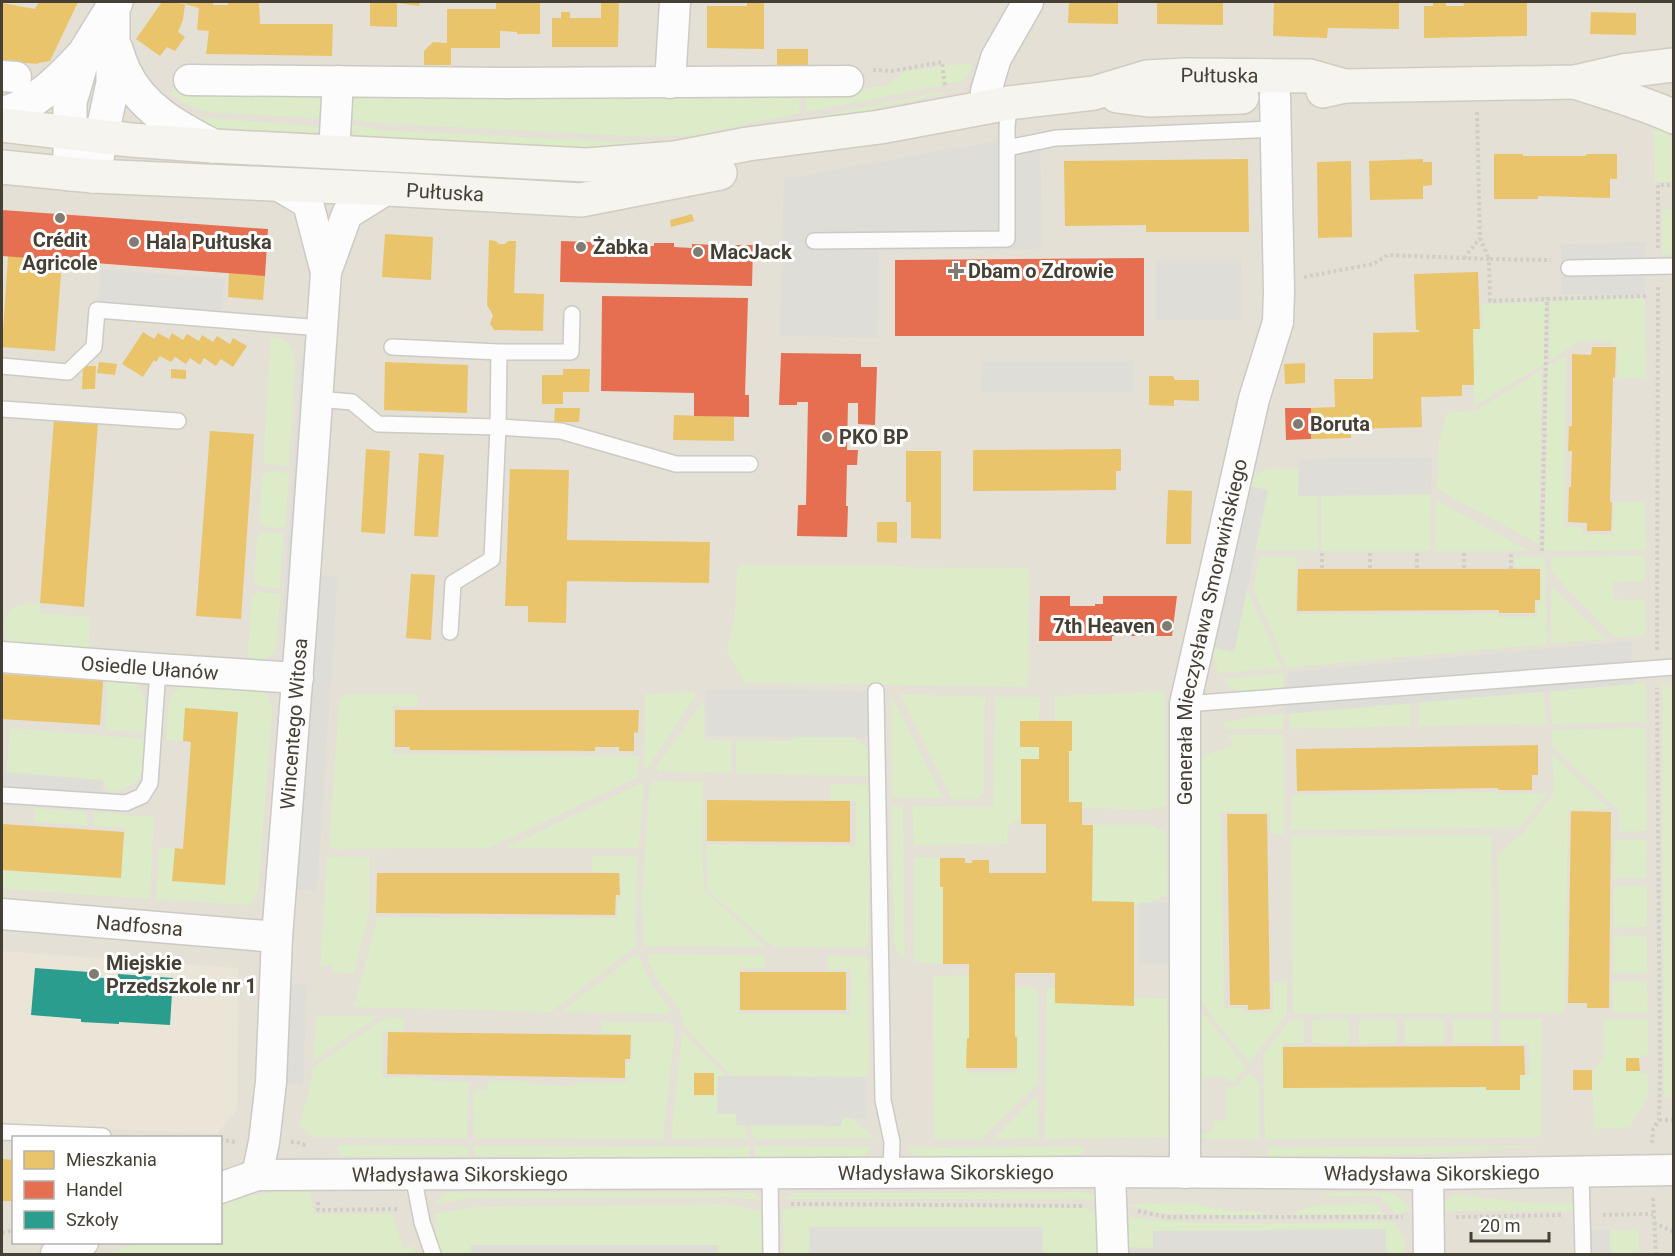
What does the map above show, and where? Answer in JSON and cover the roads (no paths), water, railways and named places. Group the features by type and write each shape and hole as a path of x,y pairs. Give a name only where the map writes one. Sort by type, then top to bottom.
{"main road":[{"name":"Pułtuska","path":"1094,93 1148,100 1312,94 1345,86 1575,82 1623,71 1674,65"},
{"name":"Pułtuska","path":"2,125 131,140 213,146 587,165 675,158 748,144 880,127 999,105 1094,93 1147,77 1310,76 1345,86"},
{"name":"Pułtuska","path":"1575,82 1646,104 1674,117"},
{"name":"Pułtuska","path":"2,167 81,175 581,200 784,160 880,127"}],"street":[{"path":"670,83 675,2"},
{"path":"999,105 986,91 996,58 1028,2"},
{"path":"81,175 102,136 113,83 115,4"},
{"path":"2,114 15,110 58,82 84,54 115,4"},
{"path":"114,44 124,72 141,99 177,127 213,146"},
{"path":"81,175 70,132 70,102 84,54"},
{"path":"189,80 670,83 848,81"},
{"path":"334,153 338,81"},
{"name":"Generała Mieczysława Smorawińskiego","path":"1185,1173 1185,704 1254,399 1278,322 1275,96"},
{"name":"Wincentego Witosa","path":"276,184 308,203 326,272"},
{"name":"Wincentego Witosa","path":"257,1174 264,1143 271,1082 277,937 298,678 326,272 347,214 387,189"},
{"name":"Osiedle Ułanów","path":"2,657 298,678"},
{"name":"Nadfosna","path":"2,914 277,937"},
{"name":"Władysława Sikorskiego","path":"222,1187 257,1174 891,1172 1428,1174 1663,1170"},
{"path":"1110,1172 1113,1254"},
{"path":"1428,1174 1429,1254"},
{"path":"56,1254 78,1244"}],"lane":[{"path":"814,241 1007,239 1007,148 999,105"},
{"path":"1007,148 1056,138 1275,129"},
{"path":"1565,264 1666,266"},
{"path":"2,366 68,372 94,347 97,310 321,328"},
{"path":"392,347 499,352 571,352 572,314"},
{"path":"450,632 453,583 492,559 499,352"},
{"path":"317,399 352,402 378,424 561,431 676,464 750,464"},
{"path":"2,408 178,421"},
{"path":"1185,704 1674,667"},
{"path":"2,795 126,803 142,796 150,783 158,669"},
{"path":"876,690 883,1100 891,1142 891,1172"},
{"path":"2,1132 103,1136"},
{"path":"1581,1172 1583,1254"},
{"path":"770,1173 771,1254"},
{"path":"412,1174 422,1222 433,1254"}],"place":[{"name":"Crédit Agricole","path":"60,218"},
{"name":"Hala Pułtuska","path":"134,242"},
{"name":"Żabka","path":"581,247"},
{"name":"MacJack","path":"698,252"},
{"name":"Dbam o Zdrowie","path":"956,271"},
{"name":"Boruta","path":"1298,424"},
{"name":"PKO BP","path":"827,437"},
{"name":"7th Heaven","path":"1167,626"},
{"name":"Miejskie Przedszkole nr 1","path":"94,974"}]}
